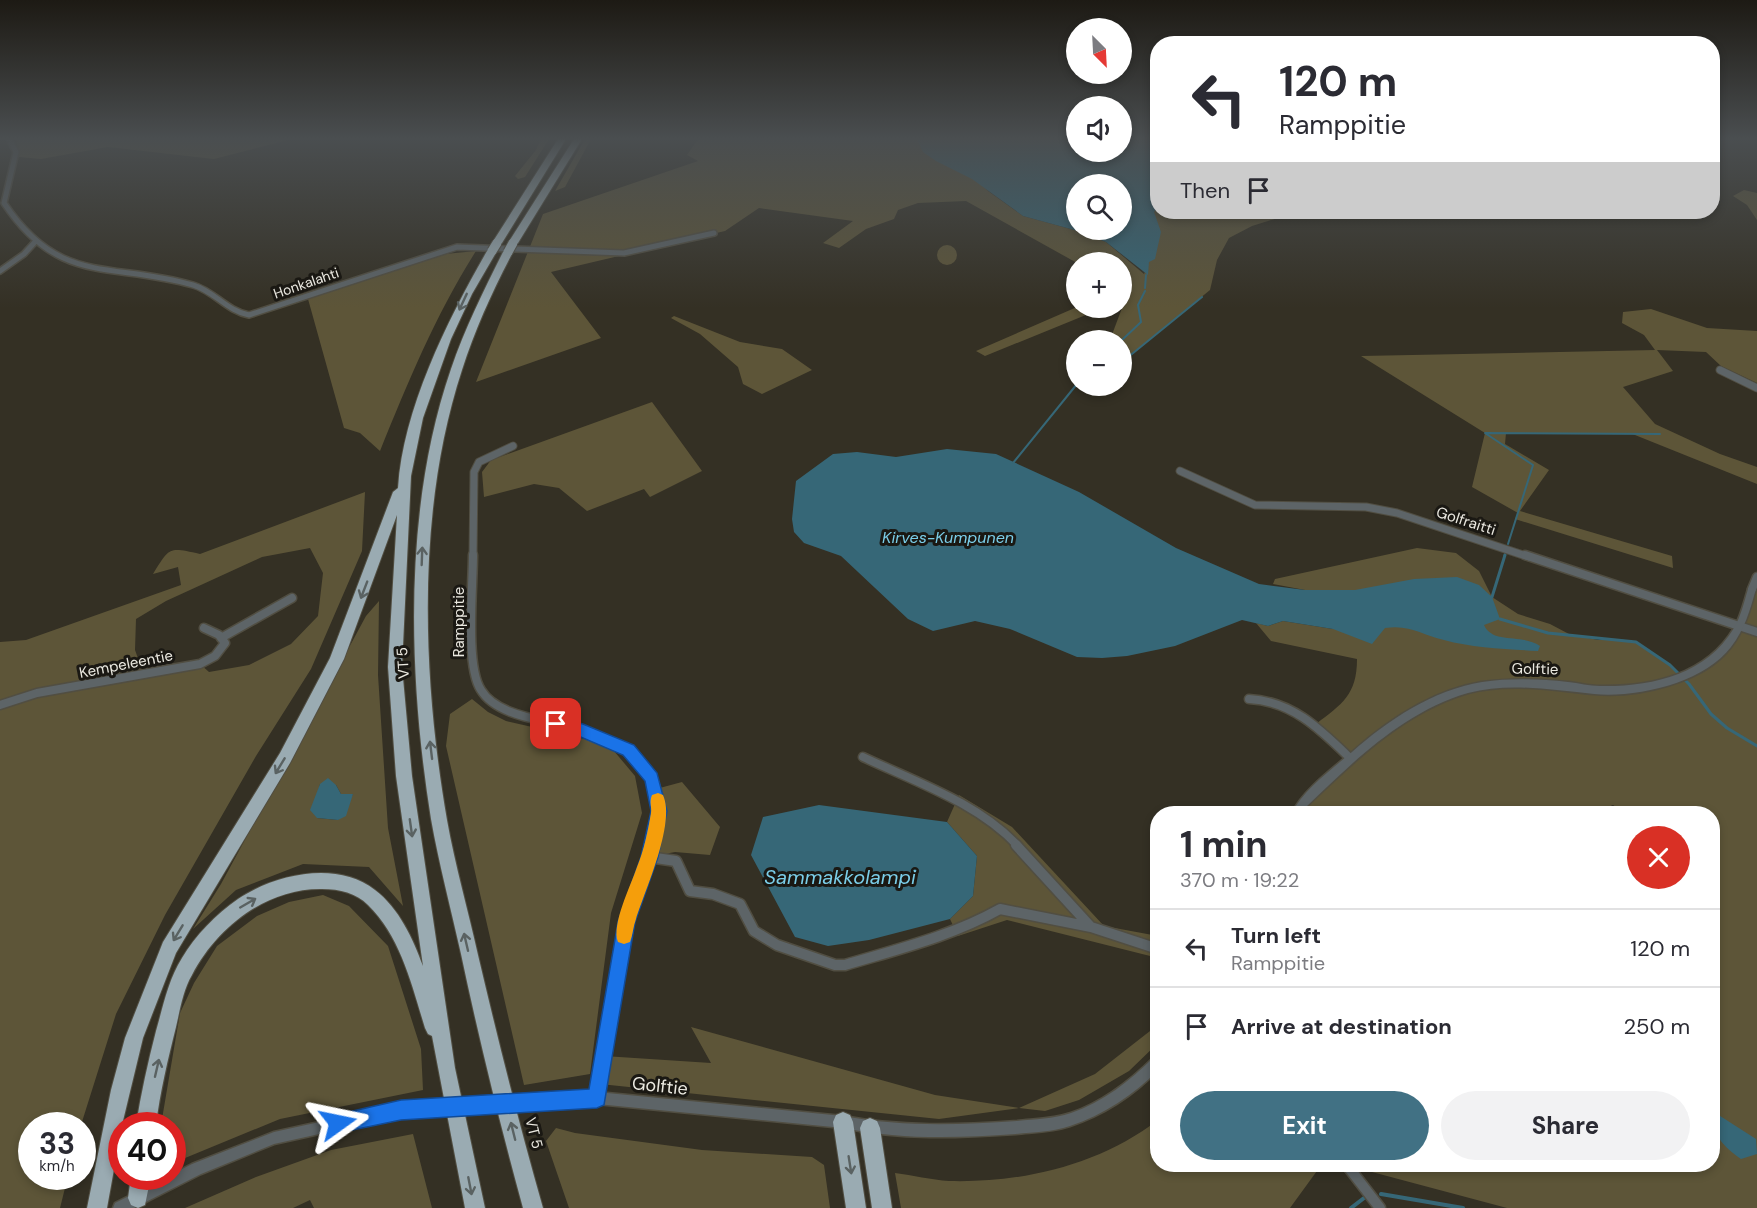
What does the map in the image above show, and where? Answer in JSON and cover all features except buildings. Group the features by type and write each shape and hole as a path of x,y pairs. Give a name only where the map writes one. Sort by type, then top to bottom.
{"highway":[{"name":"VT 5","path":"531,195 503,247 484,292 447,405 433,463 423,536 420,620 427,717 441,827 478,994 527,1188 535,1208"},
{"name":"VT 5","path":"475,1208 446,1068 404,776 395,667 405,476 417,418 446,339 467,294 539,195"},
{"path":"97,1208 120,1090 134,1038 169,948 285,758 337,659 405,476"},
{"path":"147,1112 173,1001 185,969 210,936 244,904 281,887 313,880 341,882 376,900 414,964 446,1068"},
{"path":"843,1122 856,1208"},
{"path":"870,1128 882,1208"},
{"path":"138,1198 139,1190"}],"street":[{"name":"Honkalahti","path":"6,195 4,203 12,219 39,247 98,271 195,285 215,296 237,314 249,315 458,247 624,253 714,232"},
{"path":"0,271 24,254 34,243"},
{"path":"1720,369 1757,388"},
{"name":"Ramppitie","path":"513,446 479,462 474,472 472,664 481,691 512,714 578,729 628,750 652,778 659,811 650,857 626,922 597,1098"},
{"name":"Golfraitti","path":"1180,471 1255,505 1366,507 1397,513 1739,628 1757,632"},
{"name":"Golftie","path":"1301,806 1350,758 1417,711 1470,689 1539,684 1600,690 1666,683 1695,673 1713,661 1739,628 1757,577"},
{"path":"204,628 222,638 292,598"},
{"name":"Kempeleentie","path":"0,705 37,693 201,664 215,656 225,643 222,638"},
{"path":"1249,699 1263,698 1286,706 1316,724 1350,758"},
{"path":"863,757 975,811 1000,828 1091,927"},
{"path":"650,857 676,861 690,891 713,894 740,904 754,931 777,945 835,965 845,965 940,936 975,923 1000,909 1091,927 1150,946"},
{"name":"Golftie","path":"120,1208 197,1169 274,1138 401,1110 597,1098 843,1122 870,1128 965,1132 1057,1124 1093,1109 1126,1090 1150,1068"},
{"path":"1352,1172 1377,1205"}],"shaded area":[{"path":"597,195 994,195 1023,216 1066,228 1066,240 1101,240 1118,252 1066,252 1066,257 966,201 918,203 898,210 894,219 866,229 839,248 823,243 853,221 759,208 725,231 551,272 601,338 476,382 543,214"},
{"path":"1757,195 1757,220 1747,205 1733,196"},
{"path":"1152,219 1274,219 1252,226 1229,238 1217,260 1210,290 1132,354 1132,330 1114,330 1118,318 1132,318 1132,264 1144,274 1149,262 1141,260"},
{"path":"947,245 954,248 957,255 954,262 947,265 940,262 937,255 940,248"},
{"path":"476,251 435,324 380,451 360,433 344,428 308,299 435,255"},
{"path":"1651,309 1707,328 1757,331 1757,383 1721,366 1706,352 1657,350 1673,371 1623,387 1655,424 1720,454 1757,467 1757,484 1630,433 1506,433 1505,444 1549,470 1520,511 1672,556 1673,568 1515,519 1518,513 1472,487 1485,433 1361,356 1655,350 1644,335 1622,323 1623,312"},
{"path":"1066,312 1066,318 1078,318 985,356 976,351"},
{"path":"674,316 740,342 782,349 812,370 762,394 743,384 738,367 700,334 671,318"},
{"path":"652,402 702,471 650,497 644,489 587,511 559,488 534,484 484,497 482,472 491,460"},
{"path":"365,492 362,551 311,669 256,756 165,915 116,1014 85,1112 18,1112 18,1190 64,1190 60,1208 0,1208 0,642 26,640 181,585 178,567 153,574 167,554 171,551 182,550 200,554","holes":["310,548 323,573 318,616 291,644 249,665 209,672 200,664 144,675 135,650 136,619 166,601 262,557"]},
{"path":"1417,548 1456,553 1479,571 1492,597 1518,614 1550,624 1569,634 1598,640 1618,639 1636,642 1670,665 1683,678 1695,673 1739,628 1757,577 1757,1208 1507,1208 1372,1172 1720,1172 1720,806 1304,806 1350,758 1316,724 1346,698 1354,682 1357,659 1271,641 1256,623 1268,626 1283,621 1333,629 1305,590 1273,584 1275,579"},
{"path":"379,601 378,675 388,828 403,906 369,867 303,864 236,890 193,929 221,884 366,616","holes":["320,784 336,785 341,794 353,794 338,820 317,818 317,796"]},
{"path":"472,699 488,712 506,721 585,739 614,751 635,776 642,813 611,913 590,1074 524,1085 446,746 450,714"},
{"path":"682,782 720,827 710,855 675,852 649,857 659,811 656,789"},
{"path":"959,795 1012,827 1104,926 1150,935 1150,956 1007,920 958,936 950,919 973,896 977,856 947,822"},
{"path":"323,895 349,906 388,946 421,1049 423,1090 280,1119 186,1158 186,1112 163,1112 180,1013 194,983 217,946 257,916 289,902"},
{"path":"691,1027 935,1095 1019,1108 939,1119 600,1084 604,1056 711,1063"},
{"path":"1150,1031 1150,1051 1129,1071 1079,1100 1045,1111 1019,1108 1095,1074"},
{"path":"1150,1126 1150,1172 1316,1172 1290,1208 901,1208 895,1173 949,1181 1005,1179 1085,1160 1135,1136"},
{"path":"556,1128 575,1133 702,1150 812,1157 824,1165 830,1208 569,1208 546,1141"},
{"path":"413,1134 432,1208 314,1208 310,1200 293,1208 185,1208 256,1177 331,1150"}],"water":[{"path":"995,195 1066,195 1066,228 1023,216"},
{"path":"1132,195 1150,195 1150,219 1156,219 1161,232 1155,259 1149,262 1148,275 1132,262 1132,252 1119,252 1101,240 1132,240"},
{"name":"Kirves-Kumpunen","path":"947,449 996,454 1079,492 1176,548 1259,584 1305,590 1355,590 1414,579 1457,577 1479,585 1492,597 1500,619 1484,625 1488,631 1494,635 1525,640 1540,646 1538,651 1455,643 1402,627 1385,628 1372,644 1333,629 1283,621 1268,626 1242,620 1175,646 1127,656 1102,658 1077,657 1010,629 975,621 933,631 908,619 841,556 804,543 794,532 792,519 796,481 833,454 857,452 896,457"},
{"path":"328,778 341,794 353,794 346,816 338,820 317,818 310,810 320,784"},
{"name":"Sammakkolampi","path":"819,805 947,822 977,856 973,896 950,919 869,940 828,946 795,937 751,855 763,817"},
{"path":"1720,1116 1756,1139 1757,1154 1741,1159 1720,1139"}],"waterway":[{"path":"1145,288 1146,275"},
{"path":"1132,331 1141,322 1138,305 1145,291"},
{"path":"1132,354 1202,297"},
{"path":"1013,463 1067,396"},
{"path":"1508,544 1533,465 1485,433 1660,434"},
{"path":"1492,597 1505,555"},
{"path":"1500,619 1548,633 1636,642 1670,665 1689,684 1711,714 1727,728 1757,746"},
{"path":"1381,1194 1463,1208"},
{"path":"1351,1208 1364,1198"}],"slow traffic":[{"path":"624,936 626,922 650,857 659,811 658,801"}],"route":[{"path":"338,1123 401,1110 597,1098 626,922 650,857 659,811 652,778 628,750 578,729 556,724"}]}
